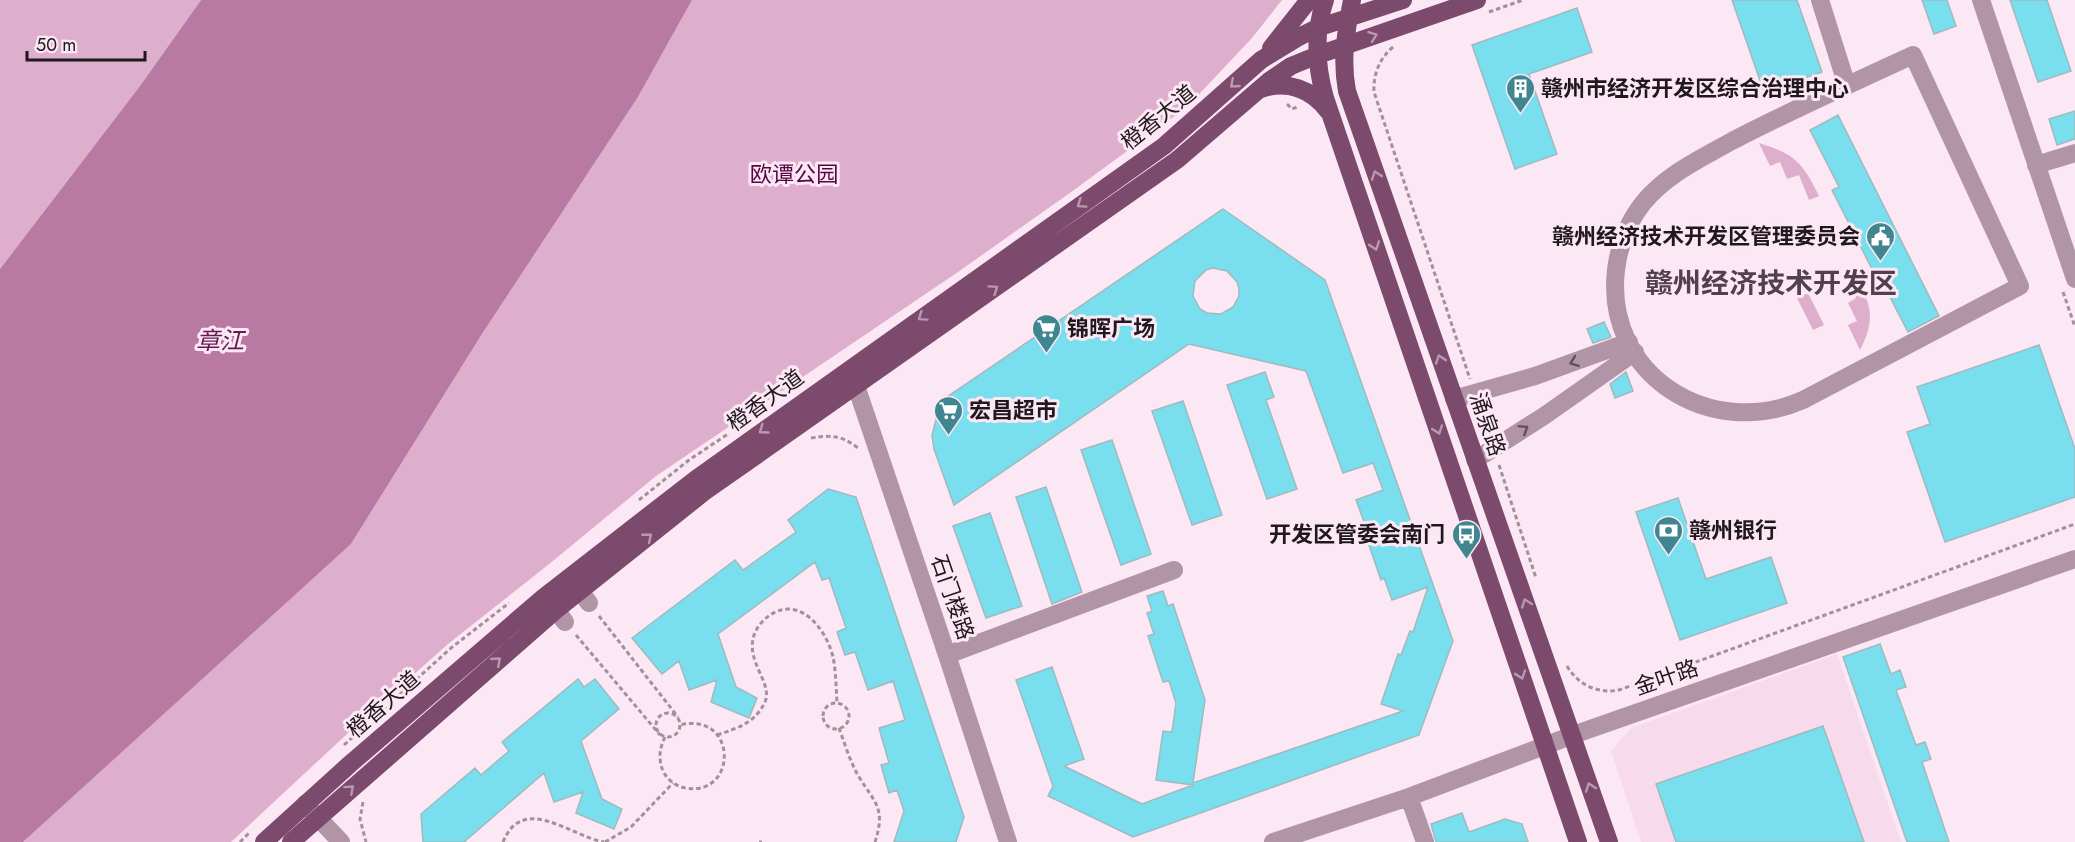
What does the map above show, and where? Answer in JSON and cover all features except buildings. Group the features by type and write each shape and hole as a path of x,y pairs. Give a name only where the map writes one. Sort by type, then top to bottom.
{"main road":[{"path":"1261,60 1309,0"},
{"path":"1325,0 1317,28 1319,75 1332,120 1578,842"},
{"name":"橙香大道","path":"264,842 544,597 696,479 1164,146 1261,60 1350,9 1403,0"},
{"name":"橙香大道","path":"291,842 585,597 704,492 1177,160 1259,90 1291,66 1318,55 1477,8"},
{"name":"涌泉路","path":"1350,9 1343,70 1347,91 1609,842"},
{"path":"1259,90 1278,85 1297,87 1322,103 1332,120"}],"street":[{"path":"1820,0 1847,86"},
{"path":"1981,0 2073,268"},
{"path":"1913,55 2020,286 1803,400 1776,410 1731,413 1702,407 1674,394 1662,385 1649,372 1632,347 1618,310 1616,277 1621,246 1642,204 1665,181 1684,167 1770,121 1913,55"},
{"path":"2036,165 2075,153"},
{"path":"1454,399 1632,347"},
{"path":"1475,460 1544,416 1632,347"},
{"name":"石门楼路","path":"850,368 1008,842"},
{"name":"金叶路","path":"1273,842 1316,835 1573,735 2075,559"},
{"path":"947,655 1174,570"},
{"path":"1409,797 1425,842"},
{"path":"305,804 340,842"}],"path":[{"path":"1477,8 1523,0"},
{"path":"1398,44 1381,60 1374,77 1374,92 1538,584"},
{"path":"803,442 810,438 831,436 848,440 862,454"},
{"path":"1564,661 1570,672 1587,686 1598,691 1619,690 2075,524"},
{"path":"561,616 660,735 675,736 679,732 678,717 585,597"},
{"path":"717,735 753,720 766,700 766,690 752,652 753,638 759,626 770,614 784,609 798,610 812,619 825,638 833,656 837,703"},
{"path":"837,703 846,708 849,713 847,723 839,728 832,728 828,726 823,716 827,706 837,703"},
{"path":"660,735 656,724 658,718 668,713 678,717"},
{"path":"665,737 660,751 660,760 667,777 673,783 681,787 697,789 718,776 725,761 725,752 717,735 698,723 680,725"},
{"path":"839,728 859,777 877,804 880,817 875,842"},
{"path":"503,842 508,830 517,822 529,818 545,820 590,839 604,842 632,827 673,783"},
{"path":"365,796 360,819 366,842"}],"shaded area":[{"path":"1837,654 1901,842 1641,842 1611,751 1631,728"}],"green space":[{"path":"0,0 201,0 140,86 0,269"},
{"name":"欧谭公园","path":"692,0 1282,0 1252,38 1187,107 958,272 656,476 448,644 231,842 23,842 351,544 482,334 638,97"},
{"path":"1759,143 1781,151 1796,161 1808,175 1819,196 1809,200 1799,175 1787,179 1780,162 1770,166"},
{"path":"1855,273 1870,311 1868,328 1860,350 1848,325 1857,321 1848,303 1856,298 1845,277"},
{"path":"1808,293 1824,325 1813,330 1797,298"}],"water":[{"name":"章江","path":"201,0 692,0 638,97 482,334 351,544 23,842 0,842 0,269 140,86"}],"place":[{"name":"赣州市经济开发区综合治理中心","path":"1520,114"},
{"name":"赣州经济技术开发区管理委员会","path":"1881,262"},
{"name":"锦晖广场","path":"1046,354"},
{"name":"宏昌超市","path":"948,436"},
{"name":"赣州银行","path":"1668,556"},
{"name":"开发区管委会南门","path":"1466,560"}],"district":[{"name":"赣州经济技术开发区","path":"1771,283"}]}
